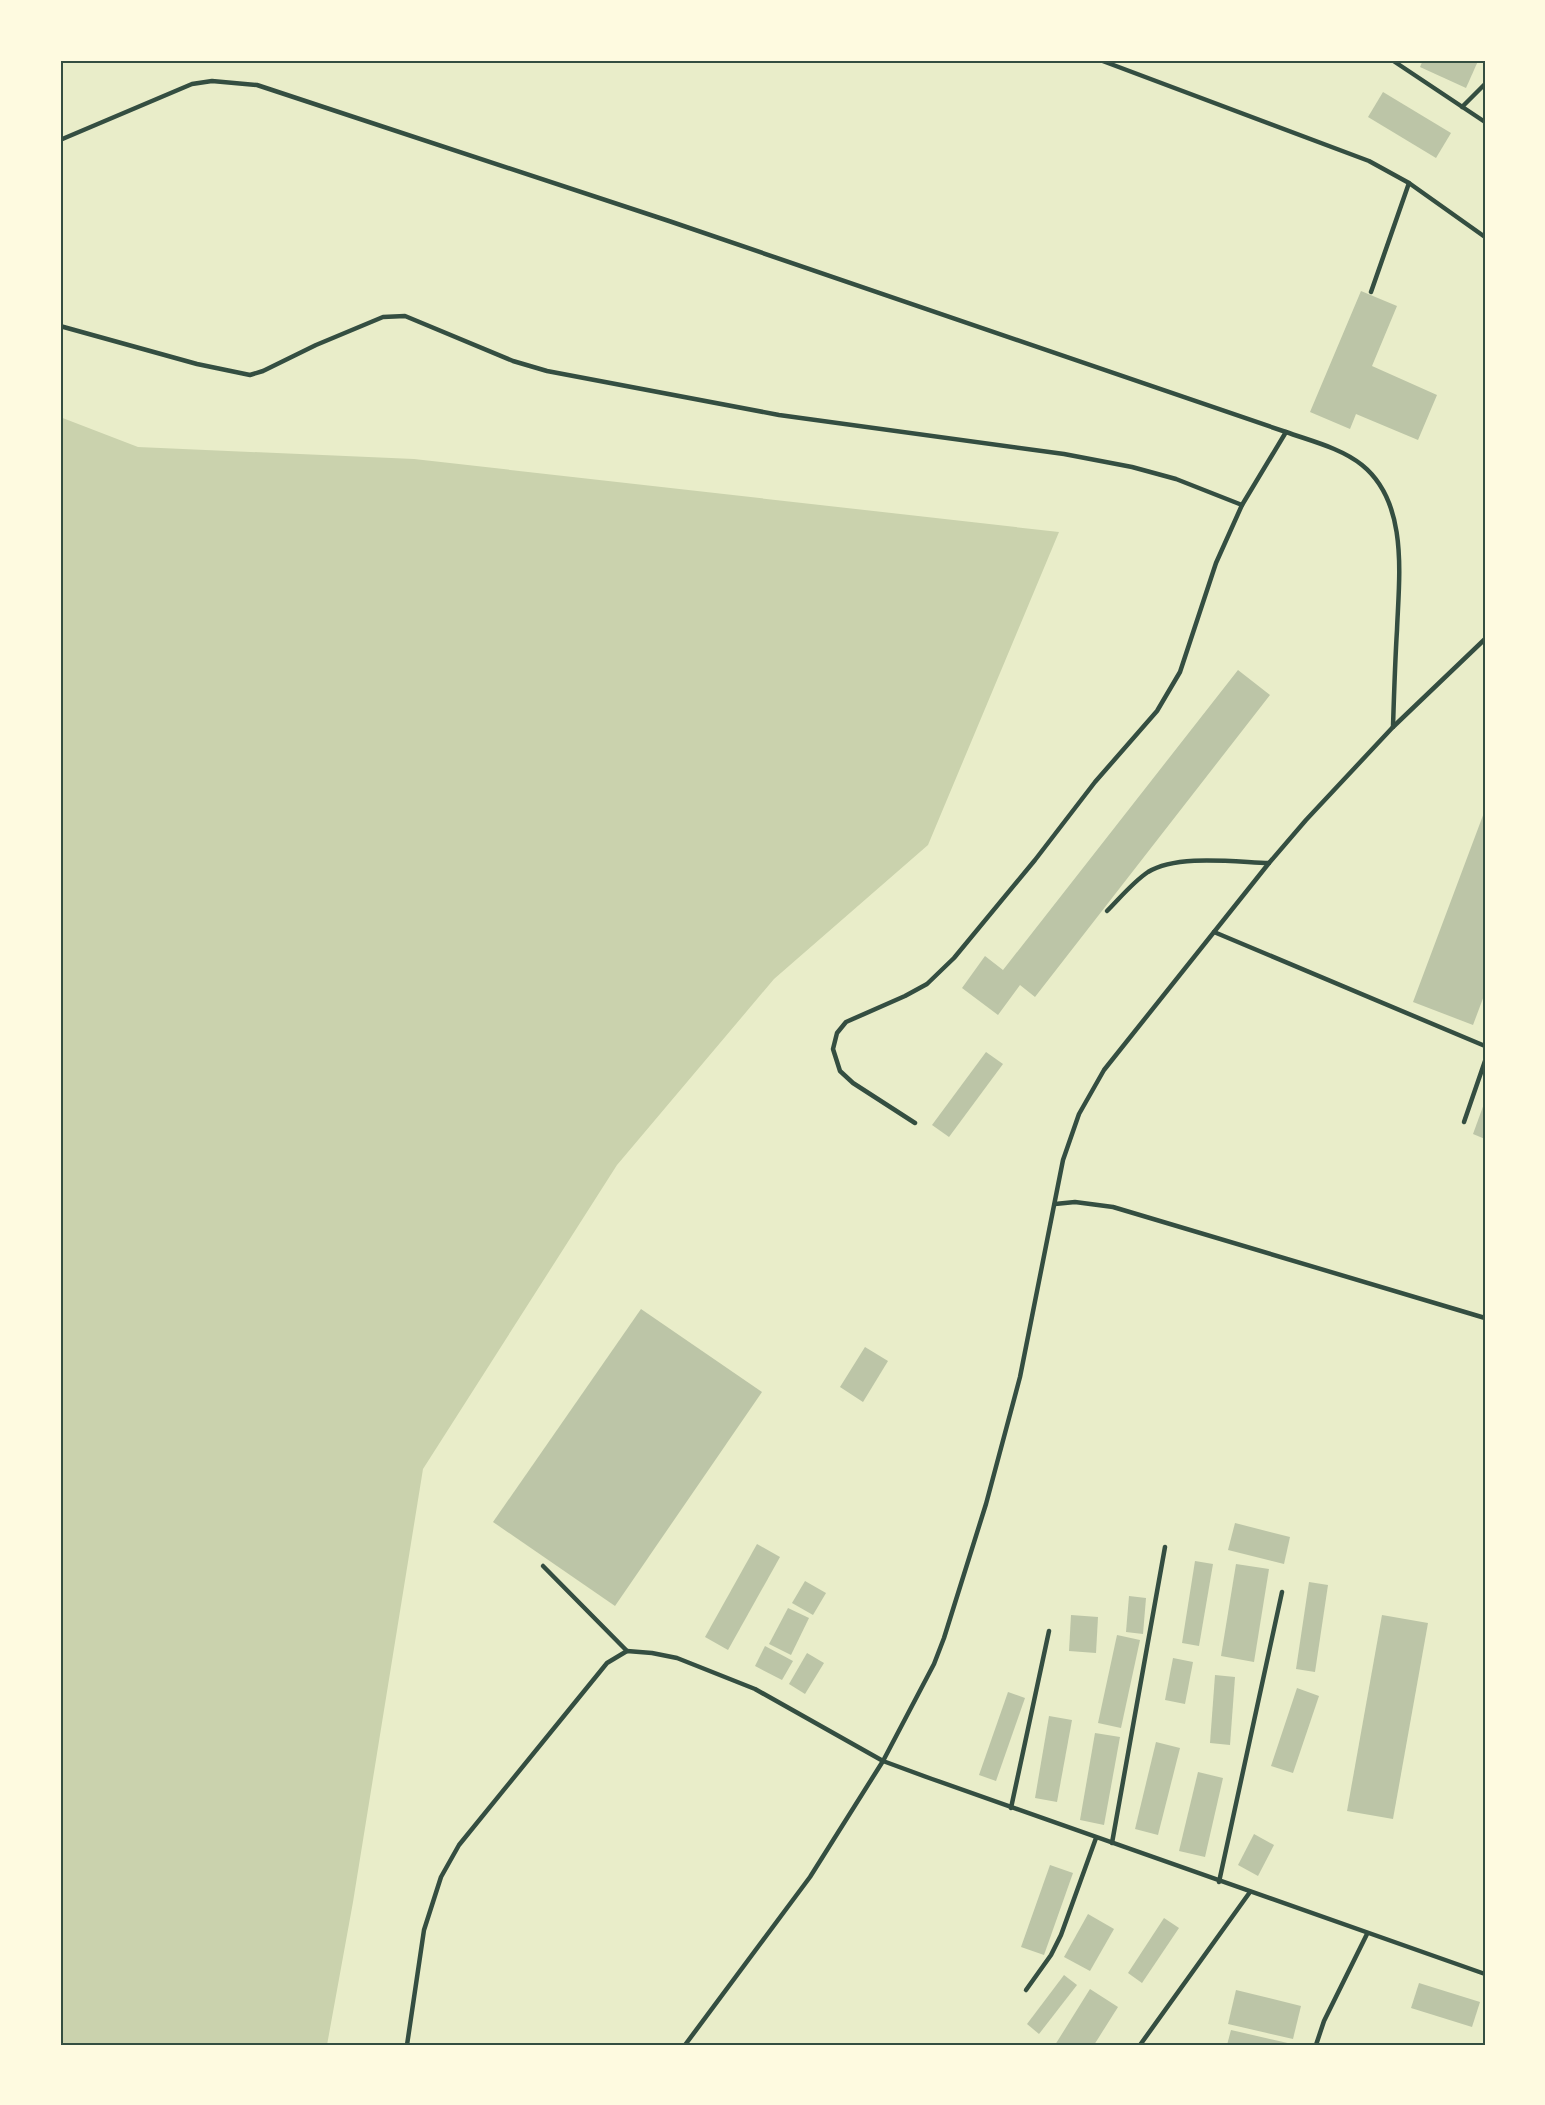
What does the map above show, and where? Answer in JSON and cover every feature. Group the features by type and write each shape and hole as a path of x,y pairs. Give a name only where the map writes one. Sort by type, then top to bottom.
{"lane":[{"path":"1100,60 1369,161 1409,183 1485,237"},
{"path":"1392,60 1485,122"},
{"path":"60,140 192,84 213,81 256,85 657,217 1339,452 1361,465 1375,477 1387,498 1395,522 1399,572 1393,727"},
{"path":"1462,107 1485,84"},
{"path":"1371,292 1409,183"},
{"path":"60,326 197,364 250,375 383,317 405,316 513,362 548,371 779,415 1064,454 1132,467 1176,479 1242,505"},
{"path":"915,1123 853,1083 840,1071 833,1048 837,1033 846,1022 927,984 954,958 1035,860 1095,782 1157,711 1180,672 1216,563 1242,505 1286,432"},
{"path":"686,2045 810,1878 884,1761 934,1664 986,1504 1020,1377 1064,1160 1079,1114 1104,1070 1269,863 1393,727 1485,639"},
{"path":"1107,911 1149,872 1166,864 1182,861 1269,863"},
{"path":"1214,932 1485,1046"},
{"path":"1464,1122 1485,1061"},
{"path":"1055,1204 1075,1202 1113,1207 1485,1318"},
{"path":"1112,1843 1165,1547"},
{"path":"543,1566 627,1651"},
{"path":"1219,1882 1282,1592"},
{"path":"1011,1808 1049,1631"},
{"path":"407,2045 424,1930 441,1877 454,1853 607,1663 627,1651 677,1658 755,1689 884,1761 1219,1882 1485,1974"},
{"path":"1026,1990 1062,1935 1096,1838"},
{"path":"1140,2045 1250,1892"},
{"path":"1317,2045 1324,2022 1367,1934"}],"green space":[{"path":"60,417 138,447 414,459 1059,532 928,845 774,979 617,1165 423,1469 353,1902 327,2045 60,2045"}],"building":[{"path":"1423,60 1478,61 1466,88 1420,67"},
{"path":"1383,92 1451,133 1436,158 1368,117"},
{"path":"1361,291 1397,306 1372,366 1437,395 1418,440 1356,414 1350,429 1310,412"},
{"path":"1238,670 1270,695 1035,997 1020,985 998,1015 962,988 985,956 1003,970"},
{"path":"1485,810 1485,993 1473,1025 1413,1002"},
{"path":"986,1052 1003,1064 949,1137 932,1125"},
{"path":"1485,1101 1485,1139 1473,1134"},
{"path":"641,1309 762,1392 615,1606 493,1522"},
{"path":"865,1347 888,1361 863,1402 840,1387"},
{"path":"1235,1523 1290,1537 1284,1564 1228,1550"},
{"path":"757,1544 780,1557 728,1650 705,1637"},
{"path":"1195,1561 1213,1564 1199,1646 1182,1643"},
{"path":"1236,1564 1269,1569 1254,1662 1221,1656"},
{"path":"805,1581 826,1593 813,1615 792,1603"},
{"path":"1309,1582 1328,1585 1315,1672 1296,1669"},
{"path":"1129,1596 1146,1598 1143,1634 1126,1632"},
{"path":"788,1608 809,1618 791,1655 769,1644"},
{"path":"1071,1615 1098,1617 1096,1653 1069,1651"},
{"path":"1382,1615 1428,1623 1393,1819 1347,1811"},
{"path":"1117,1635 1140,1640 1121,1728 1098,1723"},
{"path":"765,1646 793,1661 782,1680 755,1666"},
{"path":"807,1653 824,1663 805,1694 789,1684"},
{"path":"1173,1658 1193,1662 1185,1704 1165,1700"},
{"path":"1215,1675 1235,1677 1230,1745 1210,1743"},
{"path":"1297,1688 1319,1696 1293,1773 1271,1766"},
{"path":"1008,1692 1025,1698 996,1781 979,1775"},
{"path":"1049,1716 1072,1720 1057,1802 1035,1798"},
{"path":"1095,1733 1120,1737 1104,1825 1080,1820"},
{"path":"1156,1742 1180,1748 1158,1835 1135,1829"},
{"path":"1198,1772 1223,1778 1205,1857 1179,1851"},
{"path":"1254,1834 1274,1845 1258,1876 1238,1865"},
{"path":"1050,1865 1073,1873 1044,1955 1021,1947"},
{"path":"1088,1914 1114,1929 1090,1971 1064,1957"},
{"path":"1164,1918 1179,1928 1142,1983 1128,1973"},
{"path":"1064,1975 1077,1985 1039,2034 1027,2024"},
{"path":"1419,1983 1480,2002 1472,2027 1411,2008"},
{"path":"1090,1989 1118,2007 1094,2045 1055,2045"},
{"path":"1236,1990 1301,2006 1293,2039 1228,2024"},
{"path":"1231,2030 1292,2044 1292,2045 1227,2045"}]}
